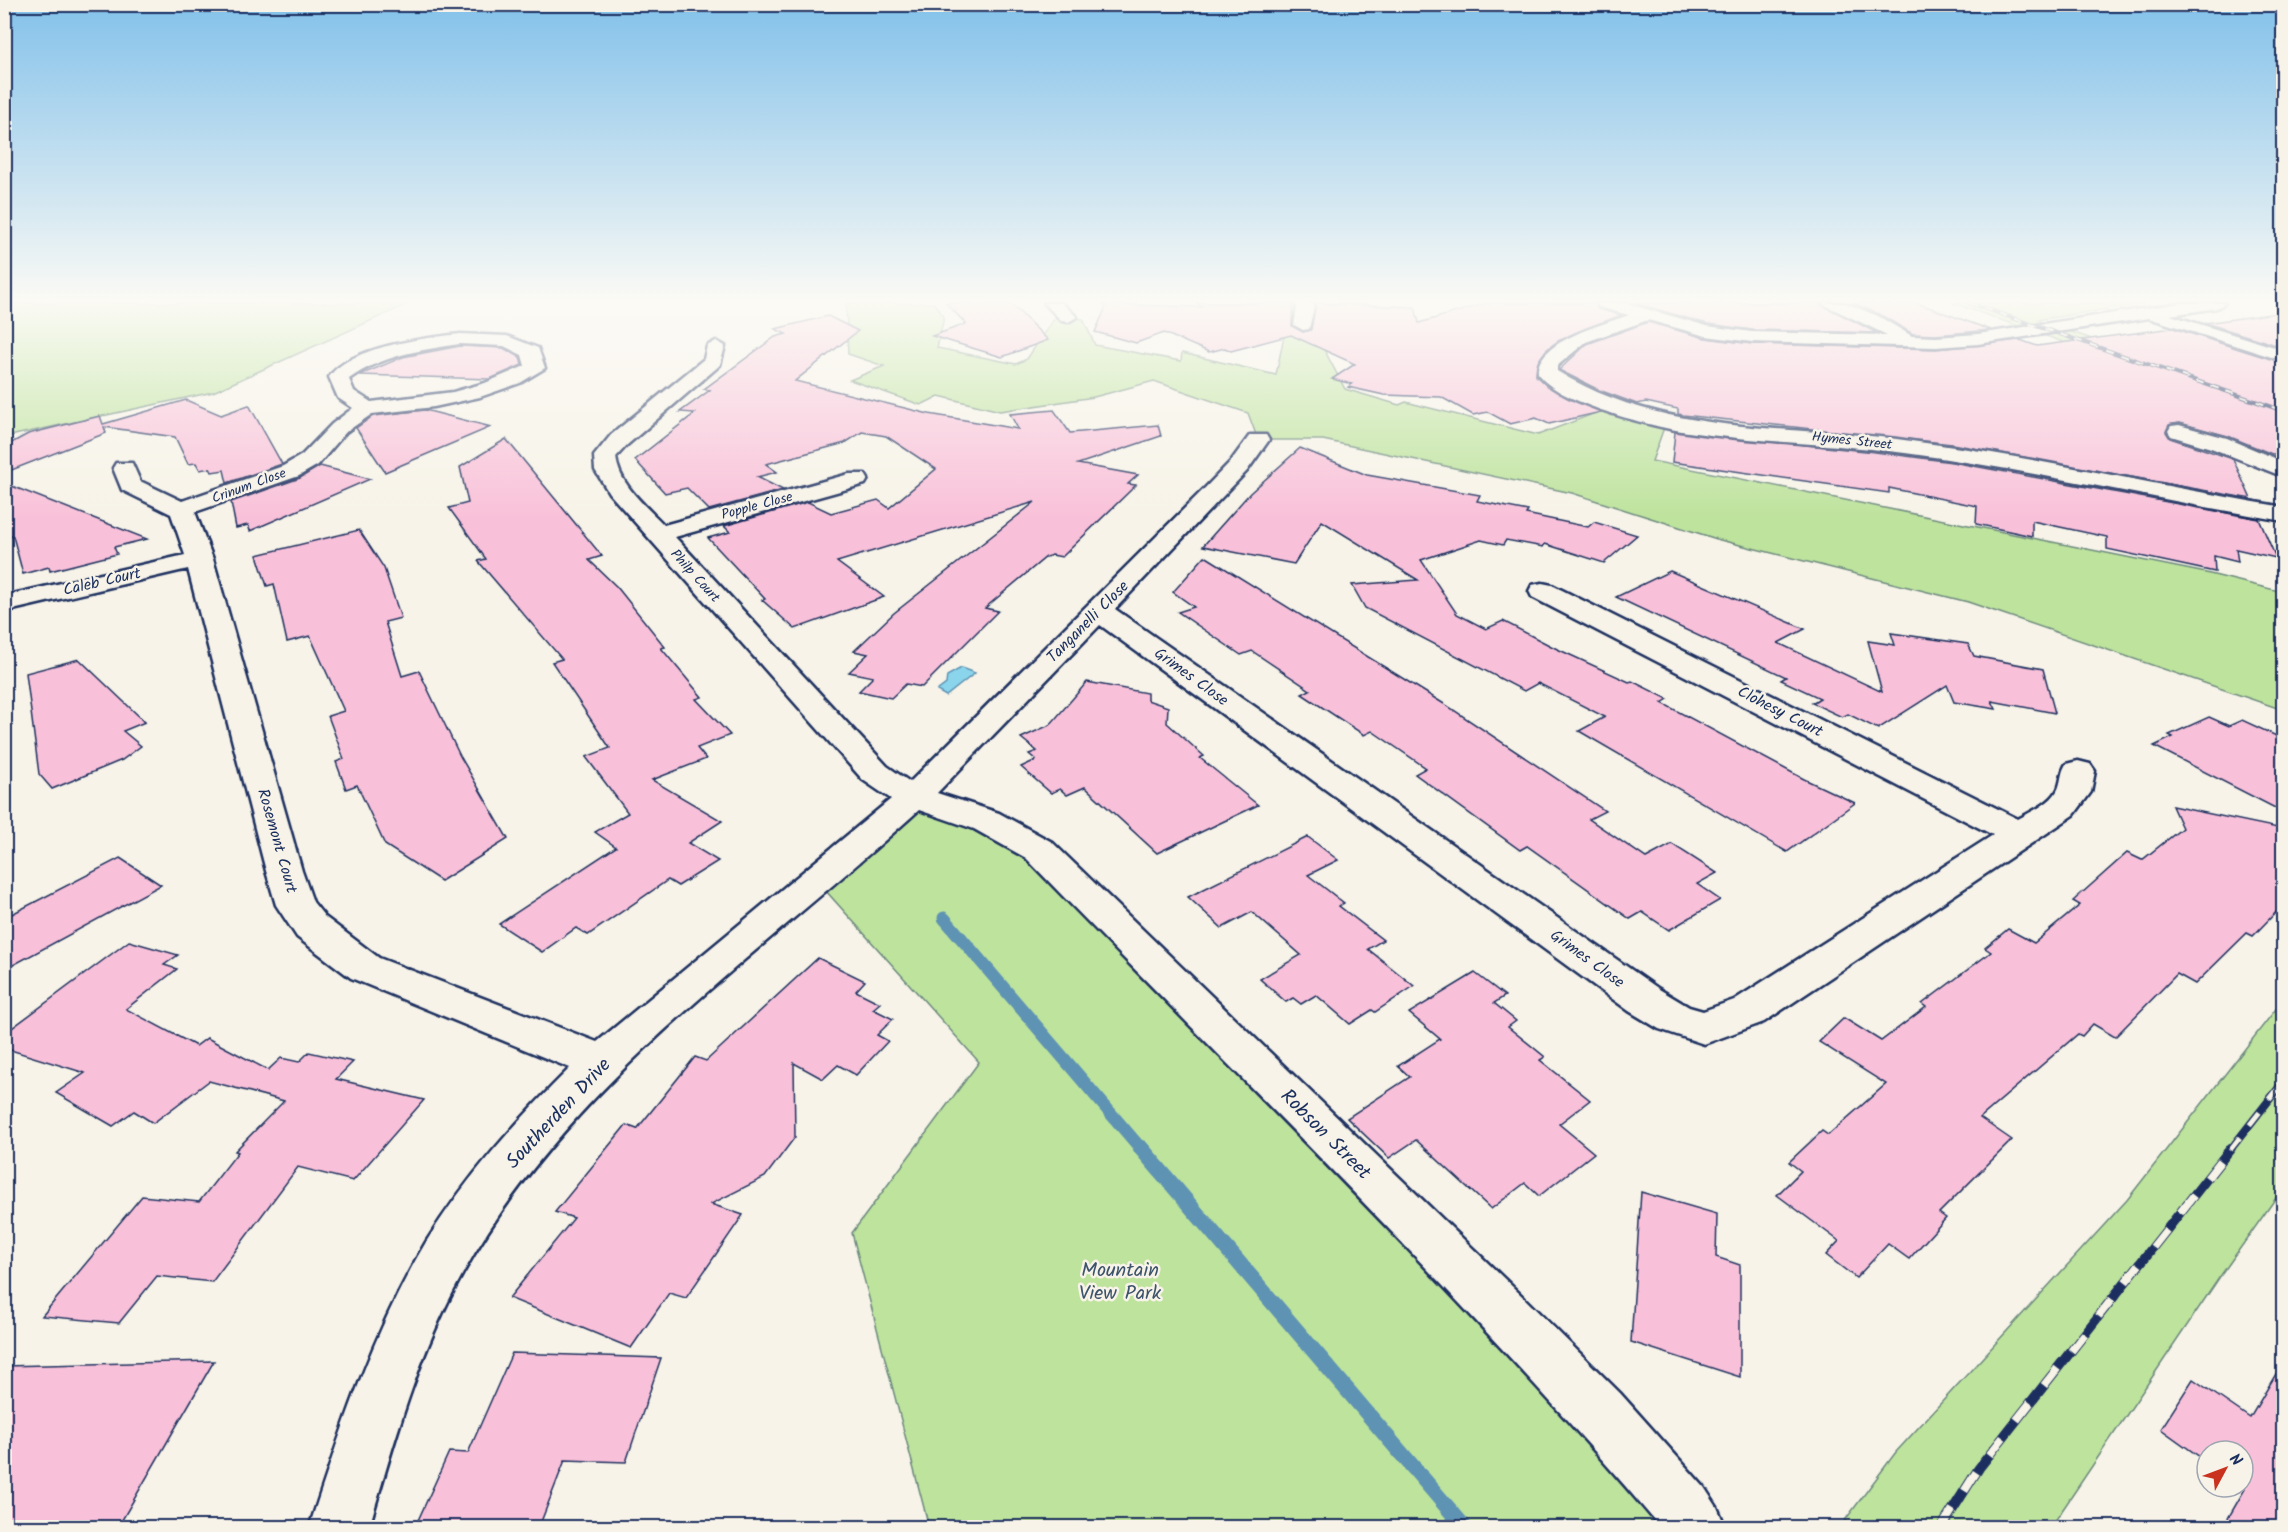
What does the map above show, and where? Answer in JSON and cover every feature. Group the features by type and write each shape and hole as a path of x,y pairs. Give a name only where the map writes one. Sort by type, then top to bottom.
{"street":[{"path":"343,374 339,377 345,394 367,408 449,401 501,386 523,374"},
{"name":"Philp Court","path":"696,374 619,440 605,456 606,470 657,534 875,773 891,786 912,798"},
{"name":"Hymes Street","path":"1548,374 1561,385 1590,398 1666,422 1904,446 2283,514"},
{"name":"Crinum Close","path":"181,509 291,471 310,460 339,428 367,408"},
{"path":"2178,431 2219,443 2283,470"},
{"name":"Tanganelli Close","path":"912,798 1099,611 1239,466 1258,440"},
{"path":"124,468 130,485 181,509"},
{"name":"Popple Close","path":"657,534 857,479"},
{"name":"Rosemont Court","path":"181,509 189,524 200,559 295,905 312,927 365,968 604,1063"},
{"name":"Caleb Court","path":"4,604 200,559"},
{"name":"Clohesy Court","path":"1542,591 2019,834"},
{"name":"Grimes Close","path":"1099,611 1644,1000 1674,1017 1704,1028 1749,1011 2062,807 2074,792 2078,771"},
{"name":"Southerden Drive","path":"339,1527 380,1400 409,1328 446,1256 486,1194 537,1130 604,1063 912,798"},
{"name":"Robson Street","path":"912,798 967,813 994,824 1039,850 1500,1309 1600,1413 1683,1508 1696,1527"}],"green space":[{"path":"5,374 252,374 213,392 5,437"},
{"path":"863,374 1337,374 1345,389 1399,405 1406,402 1538,435 1614,406 1666,422 1652,461 2206,573 2283,592 2283,710 1968,602 1720,540 1572,493 1323,440 1258,440 1248,413 1154,381 1094,397 1000,411 939,396 921,405 850,380"},
{"path":"2155,374 2195,374 2283,405 2283,420"},
{"name":"Mountain View Park","path":"912,798 1035,847 1696,1527 929,1527 852,1233 979,1062 817,881"},
{"path":"2283,1000 2283,1188 2219,1278 2051,1527 1840,1527 1896,1452 2127,1200"}],"water":[{"path":"961,668 975,673 946,696 937,691 946,684 947,676"}],"building":[{"path":"361,374 500,374 490,379"},
{"path":"724,374 803,374 795,381 929,414 1018,429 1010,414 1054,410 1070,433 1158,425 1161,436 1078,464 1138,475 1128,484 1136,485 1062,557 1052,555 1046,557 985,608 998,611 922,687 906,684 891,698 859,691 873,677 849,672 868,654 854,651 894,613 1035,502 837,562 884,597 795,629 762,600 765,599 708,538 730,532 724,526 808,502 831,513 878,500 889,508 936,469 886,436 862,432 845,443 766,464 777,472 757,477 783,490 709,510 687,488 665,493 635,460 695,413 680,412 710,390 704,389"},
{"path":"1339,374 1536,374 1547,386 1601,412 1549,424 1536,418 1510,424 1488,412 1473,415 1441,397 1384,395 1348,387 1352,384 1332,379"},
{"path":"1568,374 2283,374 2283,453 2272,454 2228,436 2180,423 2169,425 2166,432 2170,438 2233,459 2251,499 1952,444 1683,415 1678,414 1678,409 1646,402 1637,404 1599,390"},
{"path":"186,400 221,415 249,405 282,464 227,483 224,470 212,472 210,468 200,470 196,463 188,464 175,437 104,427 106,433 4,473 4,447 28,434 100,416 103,424"},
{"path":"425,410 491,427 385,472 356,428 373,416"},
{"path":"1675,432 1952,462 2259,519 2276,558 2236,549 2238,562 2214,556 2215,572 2107,549 2107,537 2032,521 2032,536 1976,524 1977,506 1889,488 1889,493 1672,462"},
{"path":"506,439 602,556 589,560 617,587 665,647 661,648 702,697 696,699 730,735 697,748 706,759 652,780 722,821 688,843 718,861 678,886 668,880 588,935 576,928 542,952 499,924 616,847 595,832 628,813 586,757 610,748 552,662 562,659 478,561 486,559 449,508 468,503 460,467"},
{"path":"1300,448 1367,475 1480,495 1477,501 1528,511 1526,514 1588,527 1594,522 1637,535 1604,563 1545,544 1543,547 1506,540 1503,545 1481,540 1421,560 1457,614 1486,629 1503,621 1553,647 1629,682 1632,681 1668,699 1662,703 1804,779 1855,803 1787,852 1579,731 1605,717 1538,683 1524,691 1365,608 1352,585 1418,580 1322,521 1294,564 1203,546 1250,493"},
{"path":"320,466 370,479 250,531 248,525 236,528 231,502 300,478"},
{"path":"4,483 147,539 114,547 117,554 50,571 49,567 23,574 13,536 4,532"},
{"path":"359,530 384,568 401,618 385,622 402,676 419,671 460,756 508,839 441,881 385,845 357,785 346,789 336,762 344,759 328,716 344,711 310,636 287,642 274,584 267,586 257,555"},
{"path":"1205,556 1449,707 1605,811 1589,819 1646,858 1672,844 1717,873 1697,884 1720,900 1669,930 1642,912 1630,919 1527,846 1520,850 1415,774 1426,768 1372,731 1364,735 1302,694 1310,690 1252,651 1241,655 1178,612 1194,607 1173,592"},
{"path":"1670,571 1805,629 1778,643 1882,692 1868,641 1895,645 1891,633 1968,644 1974,656 2043,669 2055,713 1992,701 1996,709 1954,702 1947,685 1878,729 1848,714 1842,717 1812,703 1820,698 1781,680 1786,677 1616,597"},
{"path":"79,659 145,722 123,731 141,746 122,760 52,789 39,774 26,673"},
{"path":"1087,682 1147,693 1147,700 1168,707 1167,723 1204,756 1200,758 1258,805 1157,853 1085,787 1067,795 1060,789 1051,793 1021,767 1036,760 1029,754 1037,751 1021,738 1050,725"},
{"path":"2209,717 2229,726 2242,720 2283,739 2283,812 2154,746 2173,737 2169,735"},
{"path":"2172,806 2283,829 2283,905 2253,936 2247,933 2195,984 2177,974 2115,1037 2093,1024 2082,1036 2078,1034 1980,1118 2012,1140 1939,1213 1946,1218 1909,1259 1888,1244 1856,1278 1826,1255 1839,1241 1777,1195 1801,1171 1789,1162 1822,1131 1828,1135 1886,1084 1819,1042 1844,1018 1881,1041 1926,1007 1922,1004 1991,952 1985,948 2008,929 2034,943 2080,905 2073,901 2127,853 2142,860 2182,828"},
{"path":"1308,837 1338,860 1308,875 1344,903 1339,906 1383,940 1368,949 1414,986 1375,1012 1372,1010 1350,1024 1316,995 1301,1004 1293,998 1286,1002 1260,979 1301,955 1252,912 1222,928 1188,897"},
{"path":"120,858 161,885 4,970 4,918"},
{"path":"129,941 178,955 164,965 177,969 126,1009 196,1046 207,1038 268,1070 281,1058 299,1062 309,1052 353,1062 336,1079 424,1100 353,1181 298,1167 212,1282 157,1276 119,1323 42,1316 142,1196 199,1202 238,1152 235,1151 284,1101 209,1081 153,1123 134,1111 113,1126 56,1093 85,1073 4,1048 4,1034"},
{"path":"818,958 865,981 856,991 880,1003 873,1009 893,1019 877,1035 888,1041 856,1075 838,1065 823,1079 794,1063 795,1137 765,1177 711,1204 743,1215 686,1298 669,1293 631,1348 509,1298 574,1218 555,1212 626,1125 637,1129 695,1057 706,1061"},
{"path":"1475,973 1505,996 1494,1003 1516,1021 1508,1027 1545,1057 1540,1060 1590,1100 1559,1124 1594,1153 1539,1196 1525,1183 1491,1209 1416,1140 1389,1158 1347,1118 1410,1077 1398,1066 1440,1039 1409,1013"},
{"path":"1641,1192 1717,1214 1716,1257 1740,1265 1740,1377 1631,1342"},
{"path":"512,1353 661,1358 626,1462 565,1460 539,1527 415,1527 449,1452 468,1453"},
{"path":"214,1361 118,1527 4,1527 4,1366"},
{"path":"2283,1362 2283,1527 2223,1527 2239,1499 2255,1499 2255,1439 2195,1439 2195,1453 2161,1429 2193,1379 2250,1418"}],"waterway":[{"path":"944,918 1142,1150"},
{"path":"1141,1148 1465,1528"}],"railway":[{"path":"2178,374 2284,411"},
{"path":"2230,1150 2284,1081"},
{"path":"1941,1528 1979,1468 2231,1148"}]}
